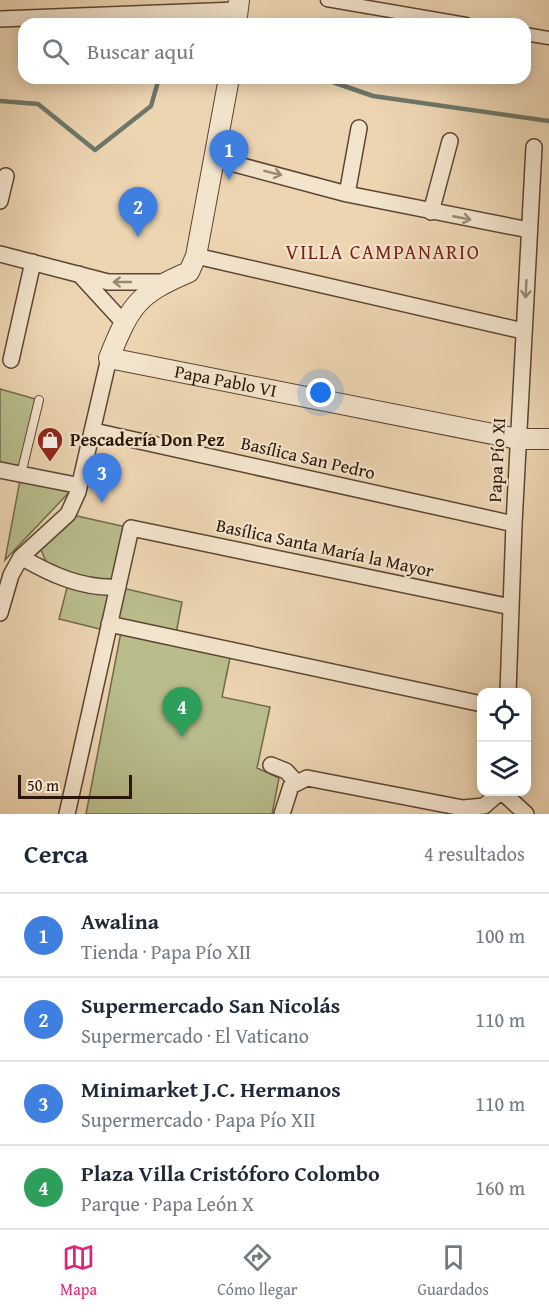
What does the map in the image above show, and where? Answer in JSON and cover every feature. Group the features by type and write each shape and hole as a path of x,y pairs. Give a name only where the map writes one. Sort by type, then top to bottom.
{"street":[{"path":"327,0 431,18"},
{"path":"30,18 237,11"},
{"path":"0,19 18,18"},
{"path":"531,35 549,38"},
{"path":"0,613 11,575 21,557 68,514 78,492 94,431 109,358 123,322 139,298 165,282 189,272 196,256 229,84"},
{"path":"346,194 359,128"},
{"path":"431,212 450,141"},
{"name":"Papa Pío XI","path":"508,688 518,439 534,147"},
{"path":"216,159 346,194 529,230"},
{"path":"0,201 6,176"},
{"path":"0,254 108,282 165,282"},
{"path":"196,256 524,331"},
{"path":"11,360 33,262"},
{"path":"79,274 123,322"},
{"name":"Papa Pablo VI","path":"109,358 518,439 549,439"},
{"name":"Basílica San Pedro","path":"94,431 514,524"},
{"path":"0,470 76,485 78,492"},
{"name":"Basílica Santa María la Mayor","path":"117,587 131,528 511,607"},
{"path":"21,557 51,574 104,588 117,587 67,814"},
{"path":"109,624 477,703"},
{"path":"271,765 286,771 296,782"},
{"path":"282,814 288,792 296,782 313,778 463,811 484,806 496,796"},
{"path":"506,796 526,814"}],"lane":[{"path":"21,474 39,400"}],"green space":[{"path":"0,389 39,400 22,474 76,485 5,560 21,475 0,470"},
{"path":"68,514 131,528 118,587 182,602 175,639 108,631 59,619 69,580 51,574 37,540"},
{"path":"121,632 231,653 222,697 270,707 257,768 279,778 272,814 86,814"}],"waterway":[{"path":"0,101 38,104 95,150 151,106 157,84"},
{"path":"338,84 373,96 549,121"}],"place":[{"name":"Awalina","path":"229,180"},
{"name":"Supermercado San Nicolás","path":"138,237"},
{"name":"Pescadería Don Pez","path":"50,463"},
{"name":"Minimarket J.C. Hermanos","path":"102,503"},
{"name":"Plaza Villa Cristóforo Colombo","path":"182,737"}],"district":[{"name":"VILLA CAMPANARIO","path":"383,252"}]}
